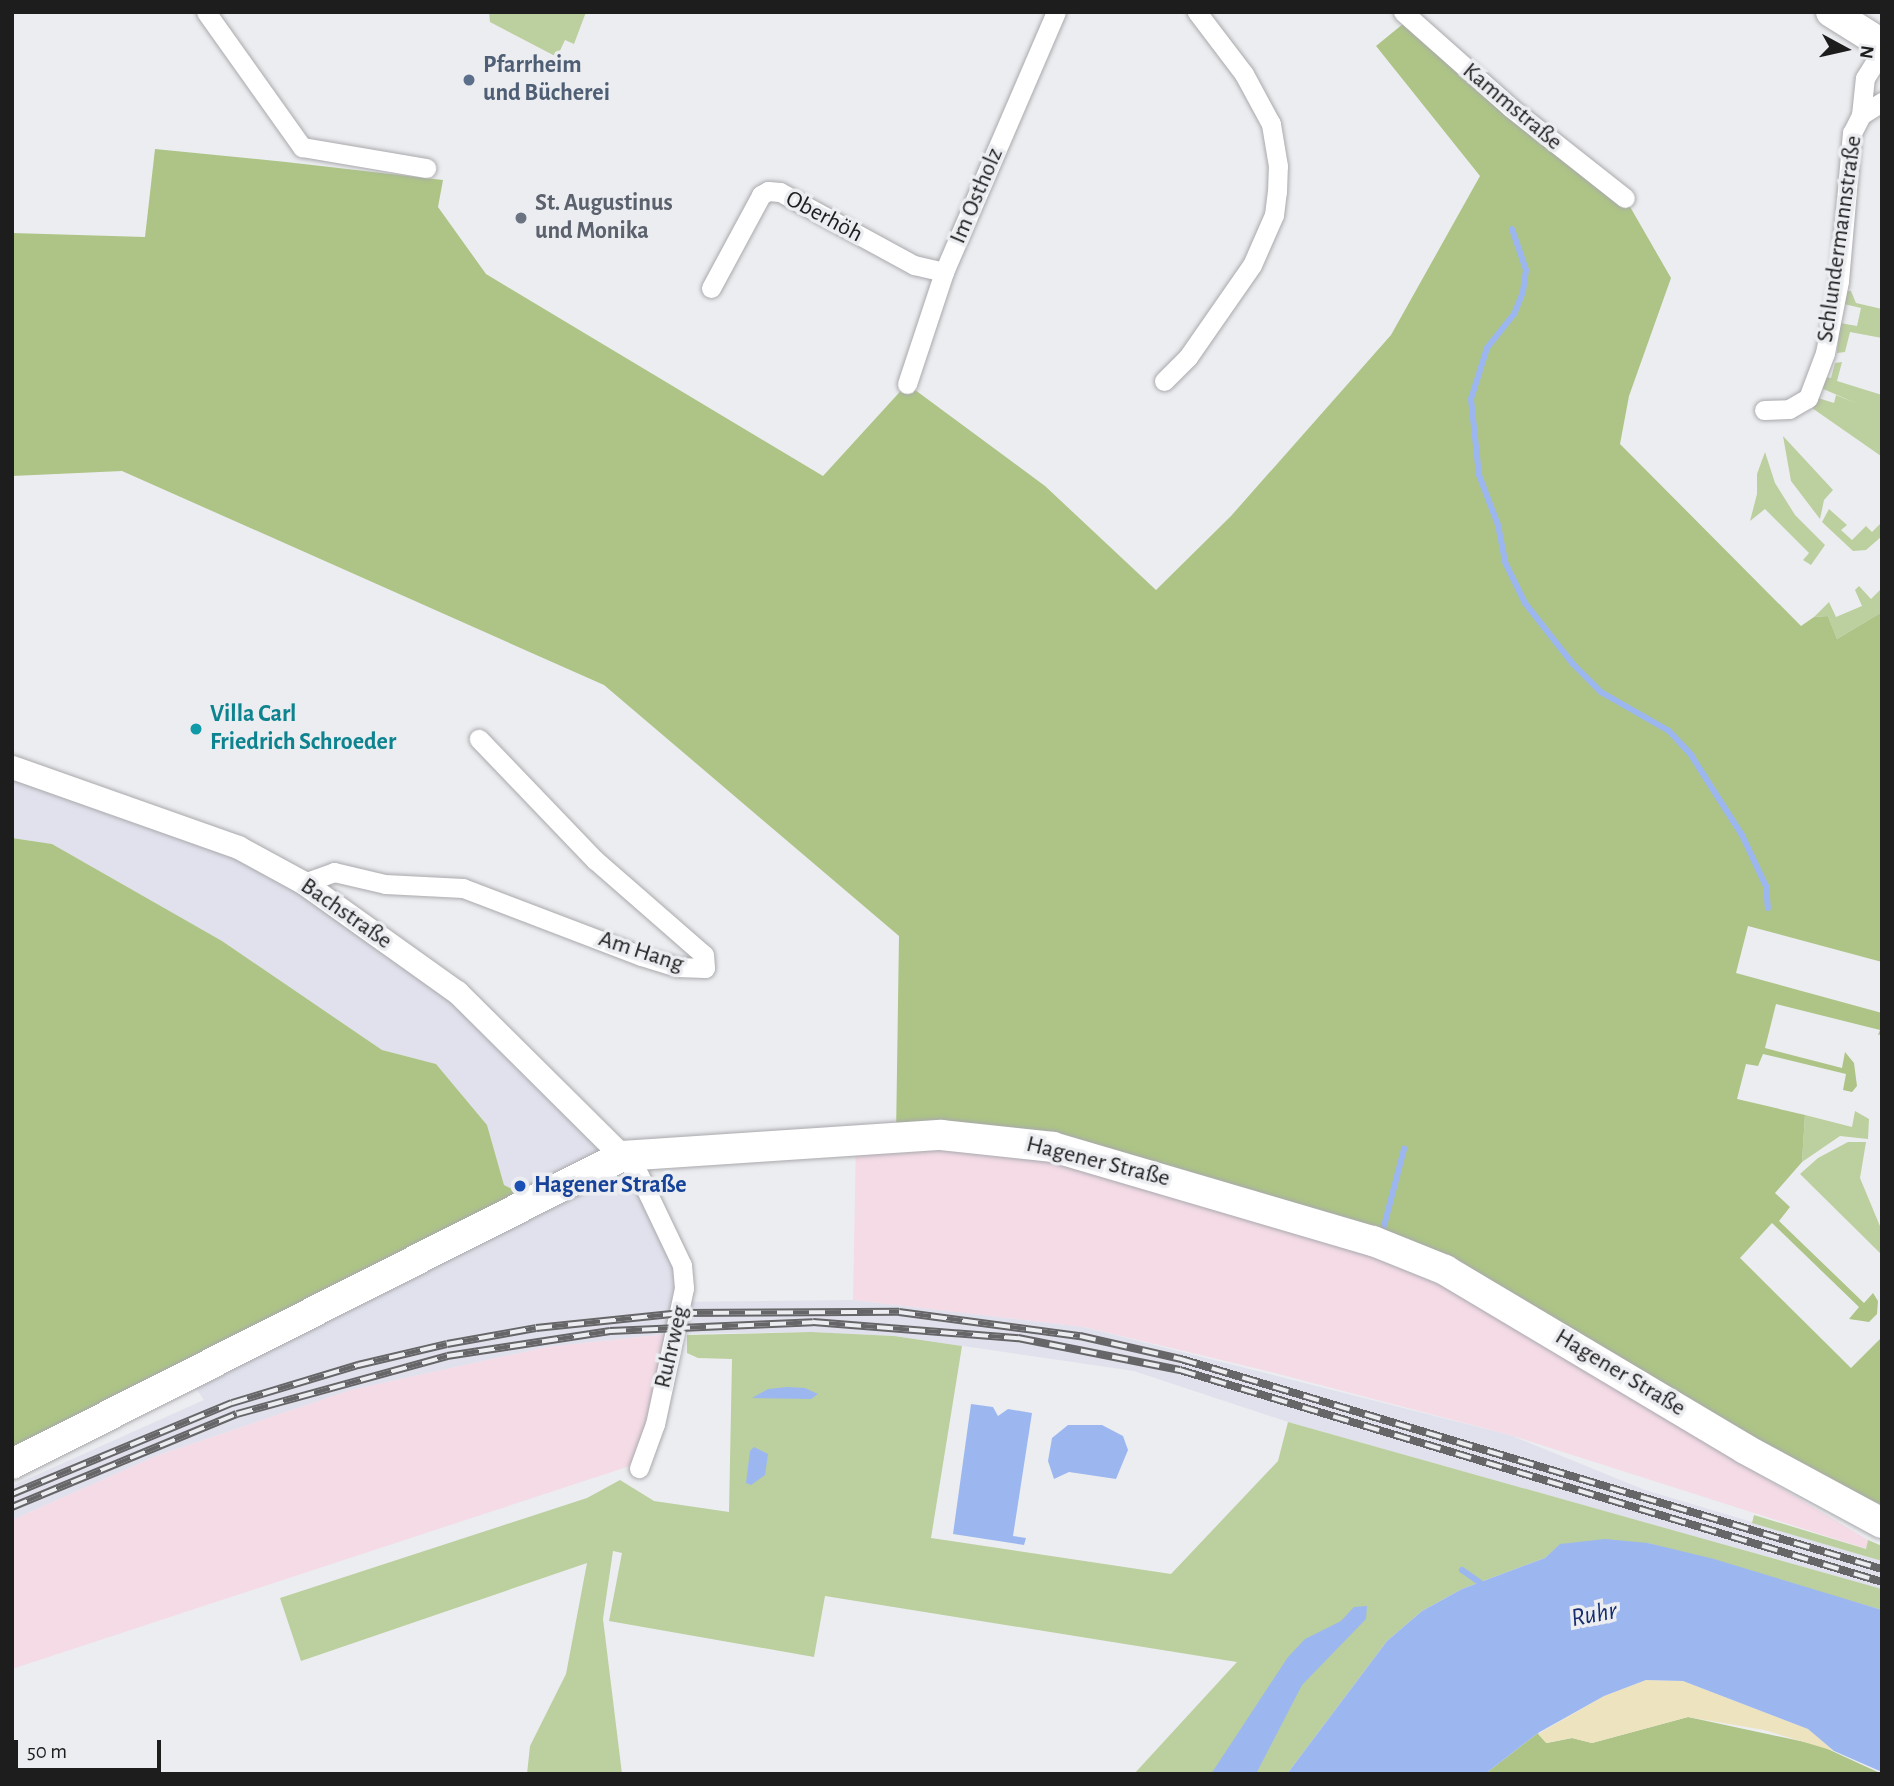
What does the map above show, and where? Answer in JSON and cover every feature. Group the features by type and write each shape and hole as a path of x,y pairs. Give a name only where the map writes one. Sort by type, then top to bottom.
{"main road":[{"path":"1831,12 1882,44"},
{"name":"Hagener Straße","path":"12,1464 622,1156 954,1135 1053,1147 1373,1241 1445,1270 1745,1449 1882,1523"}],"street":[{"path":"206,12 302,147 426,168"},
{"name":"Im Ostholz","path":"907,384 944,272 1056,12"},
{"path":"1164,381 1188,357 1252,264 1274,215 1277,192 1276,145 1266,114 1244,74 1197,12"},
{"name":"Kammstraße","path":"1403,12 1511,108 1625,198"},
{"name":"Schlundermannstraße","path":"1764,410 1789,409 1808,398 1825,353 1844,233 1849,154 1861,115 1865,78 1882,51"},
{"name":"Schlundermannstraße","path":"1861,115 1882,102"},
{"name":"Oberhöh","path":"711,288 761,195 768,191 780,192 914,265 944,272"},
{"name":"Am Hang","path":"304,883 334,872 385,884 463,888 640,956 677,967 705,968 706,958 698,949 595,860 479,739"},
{"name":"Bachstraße","path":"12,767 238,847 304,883 457,992 622,1156"},
{"name":"Ruhrweg","path":"622,1156 639,1175 682,1265 684,1288 655,1424 639,1468"}],"shaded area":[{"path":"12,773 235,853 298,887 455,996 602,1148 524,1195 504,1185 487,1125 436,1064 382,1050 222,941 52,844 12,838"},
{"path":"856,1138 1053,1147 1167,1196 1301,1228 1450,1289 1868,1540 1867,1549 1510,1435 1275,1373 1084,1327 853,1300"},
{"path":"620,1174 634,1187 673,1261 675,1302 853,1300 1084,1327 1510,1435 1645,1490 1882,1561 1882,1589 1288,1422 1134,1371 894,1336 811,1332 667,1334 547,1347 351,1390 156,1456 12,1520 12,1486 204,1400 193,1384"},
{"path":"667,1334 636,1464 12,1669 12,1520 156,1456 351,1390 547,1347"}],"green space":[{"path":"489,12 586,12 574,44 565,40 557,57 490,22"},
{"path":"1409,19 1625,198 1671,278 1629,396 1620,444 1801,626 1814,617 1828,616 1837,639 1882,612 1882,962 1748,926 1736,973 1882,1013 1882,1034 1878,1035 1880,1030 1776,1004 1765,1048 1842,1068 1845,1052 1854,1063 1857,1086 1852,1092 1843,1090 1846,1074 1763,1054 1758,1066 1746,1064 1737,1099 1805,1115 1802,1162 1775,1193 1790,1207 1779,1221 1864,1303 1873,1293 1878,1301 1877,1314 1869,1322 1849,1319 1859,1307 1772,1223 1740,1258 1851,1368 1882,1337 1882,1505 1837,1485 1475,1276 1176,1181 896,1137 899,936 604,685 122,471 12,476 12,233 145,237 155,149 286,162 443,180 438,207 486,274 823,476 907,384 1045,486 1156,590 1231,516 1391,335 1480,176 1376,46"},
{"path":"1847,291 1851,291 1856,303 1882,309 1882,338 1850,332 1845,352 1837,353 1840,323 1857,326 1861,308 1844,304"},
{"path":"1842,362 1837,381 1882,395 1881,456 1812,408 1818,398 1834,403 1836,395 1858,404 1821,388 1824,377 1831,378 1835,363"},
{"path":"1783,436 1833,490 1824,500 1820,519 1791,481"},
{"path":"1765,452 1775,483 1795,515 1825,545 1811,565 1803,560 1809,553 1765,509 1750,521 1757,494 1757,474"},
{"path":"1829,509 1847,525 1841,530 1852,540 1866,526 1872,532 1882,522 1882,536 1866,550 1853,551 1822,522"},
{"path":"1859,586 1871,599 1882,588 1882,612 1837,639 1828,616 1814,617 1829,602 1836,617 1862,606 1855,590"},
{"path":"12,838 52,844 222,941 382,1050 436,1064 487,1125 504,1185 524,1195 12,1455"},
{"path":"1855,1111 1869,1119 1868,1139 1840,1136 1802,1162 1805,1115 1852,1127"},
{"path":"1848,1142 1866,1142 1860,1178 1882,1231 1882,1255 1800,1174 1818,1158"},
{"path":"811,1332 894,1336 962,1346 931,1538 1171,1574 1278,1461 1288,1422 1882,1589 1882,1610 1648,1543 1561,1544 1545,1558 1462,1589 1422,1611 1387,1641 1287,1774 1134,1774 1237,1662 825,1596 814,1657 609,1621 622,1553 613,1551 603,1619 622,1774 527,1774 530,1746 566,1674 587,1563 301,1661 280,1598 587,1498 620,1480 654,1501 729,1512 732,1359 698,1358 687,1353 687,1335"},
{"path":"1754,1515 1866,1549 1868,1540 1882,1546 1882,1561 1752,1523"},
{"path":"1688,1717 1819,1745 1882,1774 1485,1774 1538,1733 1547,1743 1572,1738 1592,1743"}],"sand":[{"path":"1646,1680 1683,1681 1808,1729 1834,1751 1764,1730 1688,1717 1592,1743 1572,1738 1546,1743 1538,1734 1604,1696"}],"water":[{"path":"805,1388 818,1394 811,1399 752,1398 768,1389"},
{"path":"971,1404 993,1407 998,1416 1008,1409 1032,1413 1013,1536 1026,1538 1024,1545 953,1534"},
{"path":"1068,1425 1102,1425 1123,1436 1128,1450 1116,1479 1069,1472 1054,1479 1048,1461 1052,1438"},
{"path":"754,1447 768,1454 765,1475 751,1485 746,1483 750,1451"},
{"name":"Ruhr","path":"1605,1539 1648,1543 1714,1559 1882,1610 1882,1772 1834,1751 1808,1729 1683,1681 1646,1680 1604,1696 1538,1733 1485,1774 1287,1774 1387,1641 1422,1611 1462,1589 1545,1558 1560,1544"},
{"path":"1367,1606 1366,1619 1302,1685 1256,1774 1211,1774 1288,1657 1305,1639 1341,1621 1354,1607"}],"waterway":[{"path":"1512,229 1526,270 1523,292 1514,314 1487,348 1471,399 1479,475 1498,525 1505,562 1525,603 1573,664 1601,692 1669,731 1691,755 1742,835 1766,886 1768,908"},
{"path":"1384,1226 1404,1149"},
{"path":"1462,1570 1486,1587"}],"railway":[{"path":"12,1494 232,1403 358,1365 447,1344 536,1328 681,1313 899,1312 1080,1336 1181,1359 1882,1569"},
{"path":"12,1507 237,1414 447,1356 610,1331 813,1322 1018,1338 1180,1370 1882,1582"}],"place":[{"name":"Pfarrheim und Bücherei","path":"469,80"},
{"name":"St. Augustinus und Monika","path":"521,218"},
{"name":"Villa Carl Friedrich Schroeder","path":"196,729"},
{"name":"Hagener Straße","path":"520,1186"}]}
